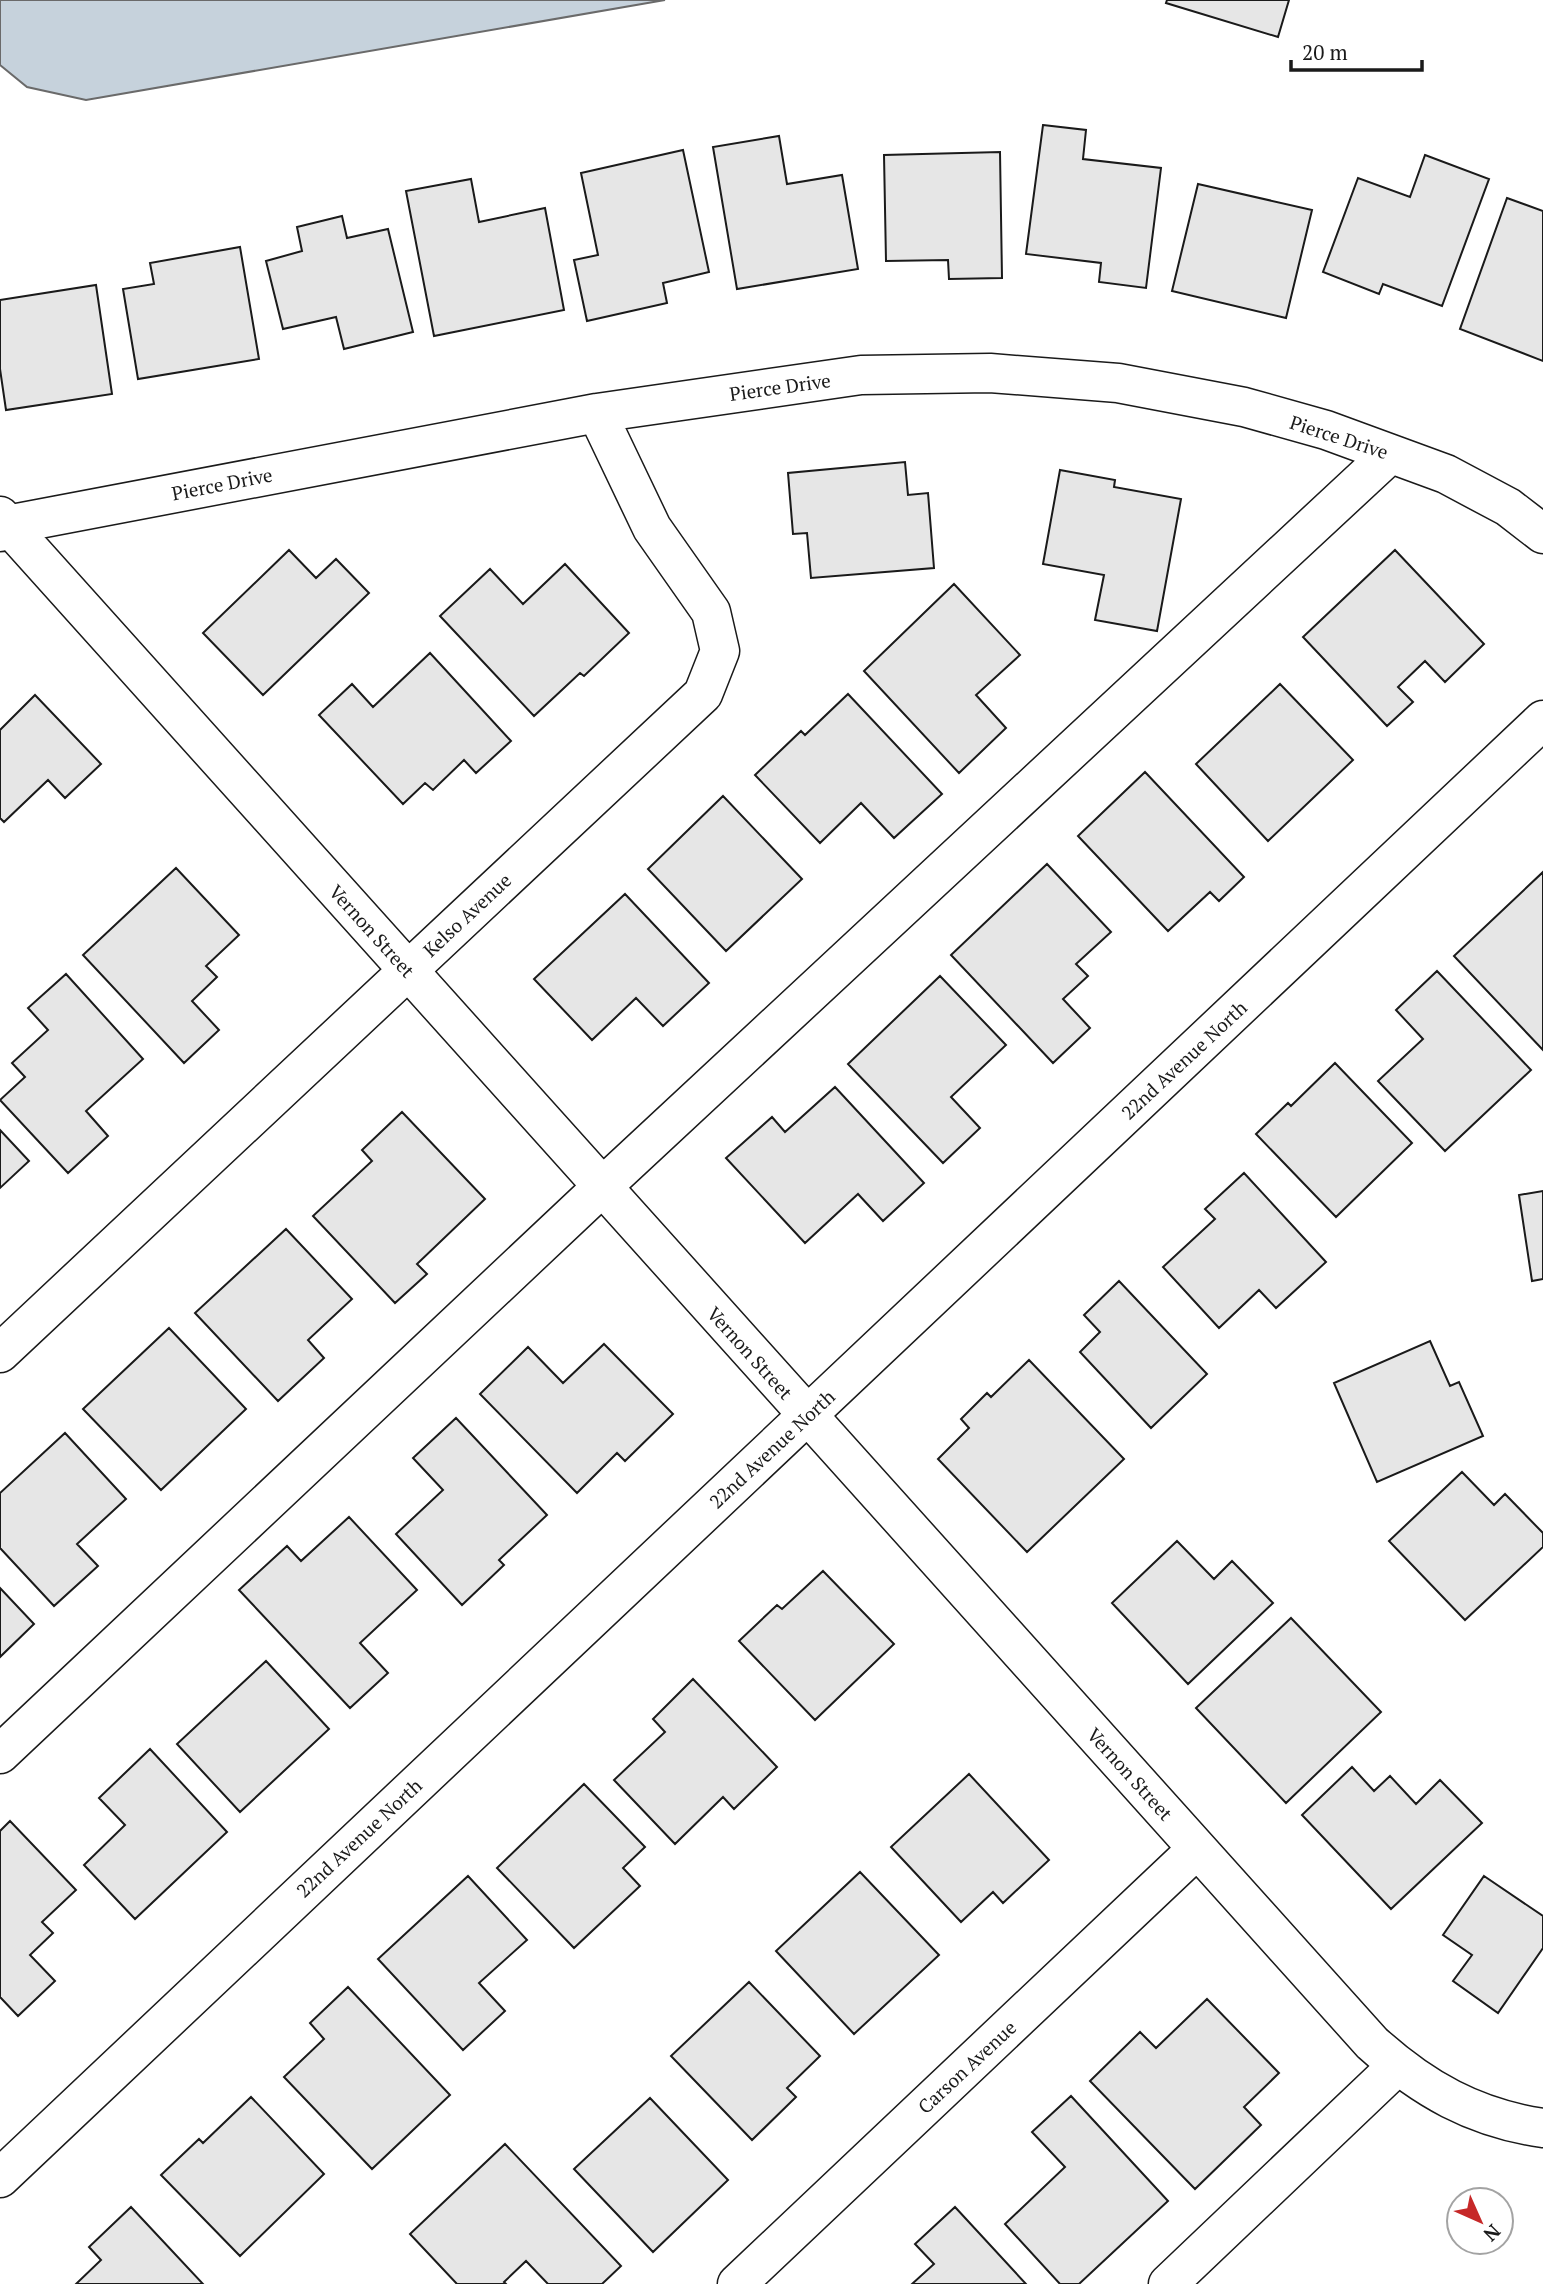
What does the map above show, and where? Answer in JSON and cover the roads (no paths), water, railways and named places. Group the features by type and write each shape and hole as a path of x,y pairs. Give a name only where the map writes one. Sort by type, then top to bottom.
{"street":[{"name":"Pierce Drive","path":"2,524 597,413 861,375 990,373 1118,383 1244,407 1326,430 1446,474 1508,507 1543,534"},
{"name":"Kelso Avenue","path":"0,1353 704,694 720,651 711,612 653,528 597,413"},
{"path":"0,1754 602,1187 1390,454"},
{"name":"Vernon Street","path":"2,524 408,971 1371,2043 1425,2086 1455,2102 1520,2124 1543,2128"},
{"name":"22nd Avenue North","path":"0,2178 1543,720"},
{"name":"Carson Avenue","path":"737,2284 1197,1849"},
{"path":"1168,2284 1397,2066"}]}
